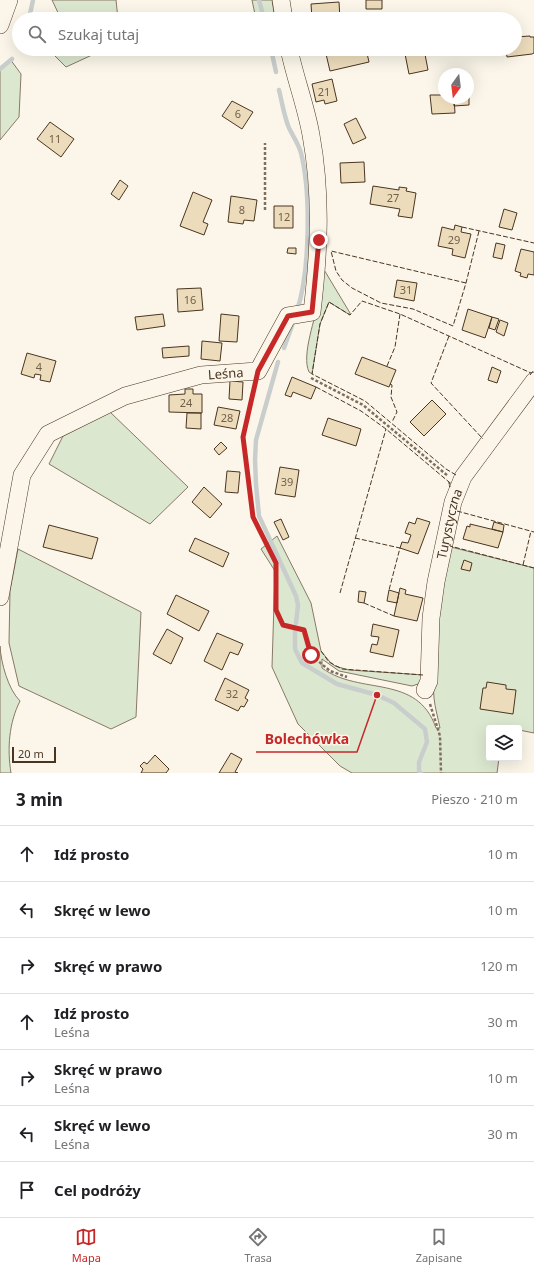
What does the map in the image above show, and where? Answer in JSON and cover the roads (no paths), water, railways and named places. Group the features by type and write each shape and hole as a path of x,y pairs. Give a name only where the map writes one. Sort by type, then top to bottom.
{"street":[{"path":"0,25 9,0"},
{"path":"281,0 283,12"},
{"name":"Leśna","path":"0,597 22,475 48,434 125,396 200,375 258,371 288,316 312,312 318,258 318,202 311,135 291,56"},
{"name":"Turystyczna","path":"426,690 429,681 431,618 436,582 449,516 459,485 534,380"}],"waterway":[{"path":"30,12 33,0"},
{"path":"259,0 262,12"},
{"path":"273,56 276,72"},
{"path":"0,69 12,59"},
{"path":"279,90 287,123 301,153 308,210 305,275 297,311"},
{"path":"284,348 293,323"},
{"path":"278,362 256,440 256,485 259,516 296,596 298,605 296,623"},
{"path":"295,631 295,649 302,663 337,684 377,695 394,703 425,729 427,742 419,762 419,771 421,773"}],"place":[{"name":"Bolechówka","path":"377,695"}]}
